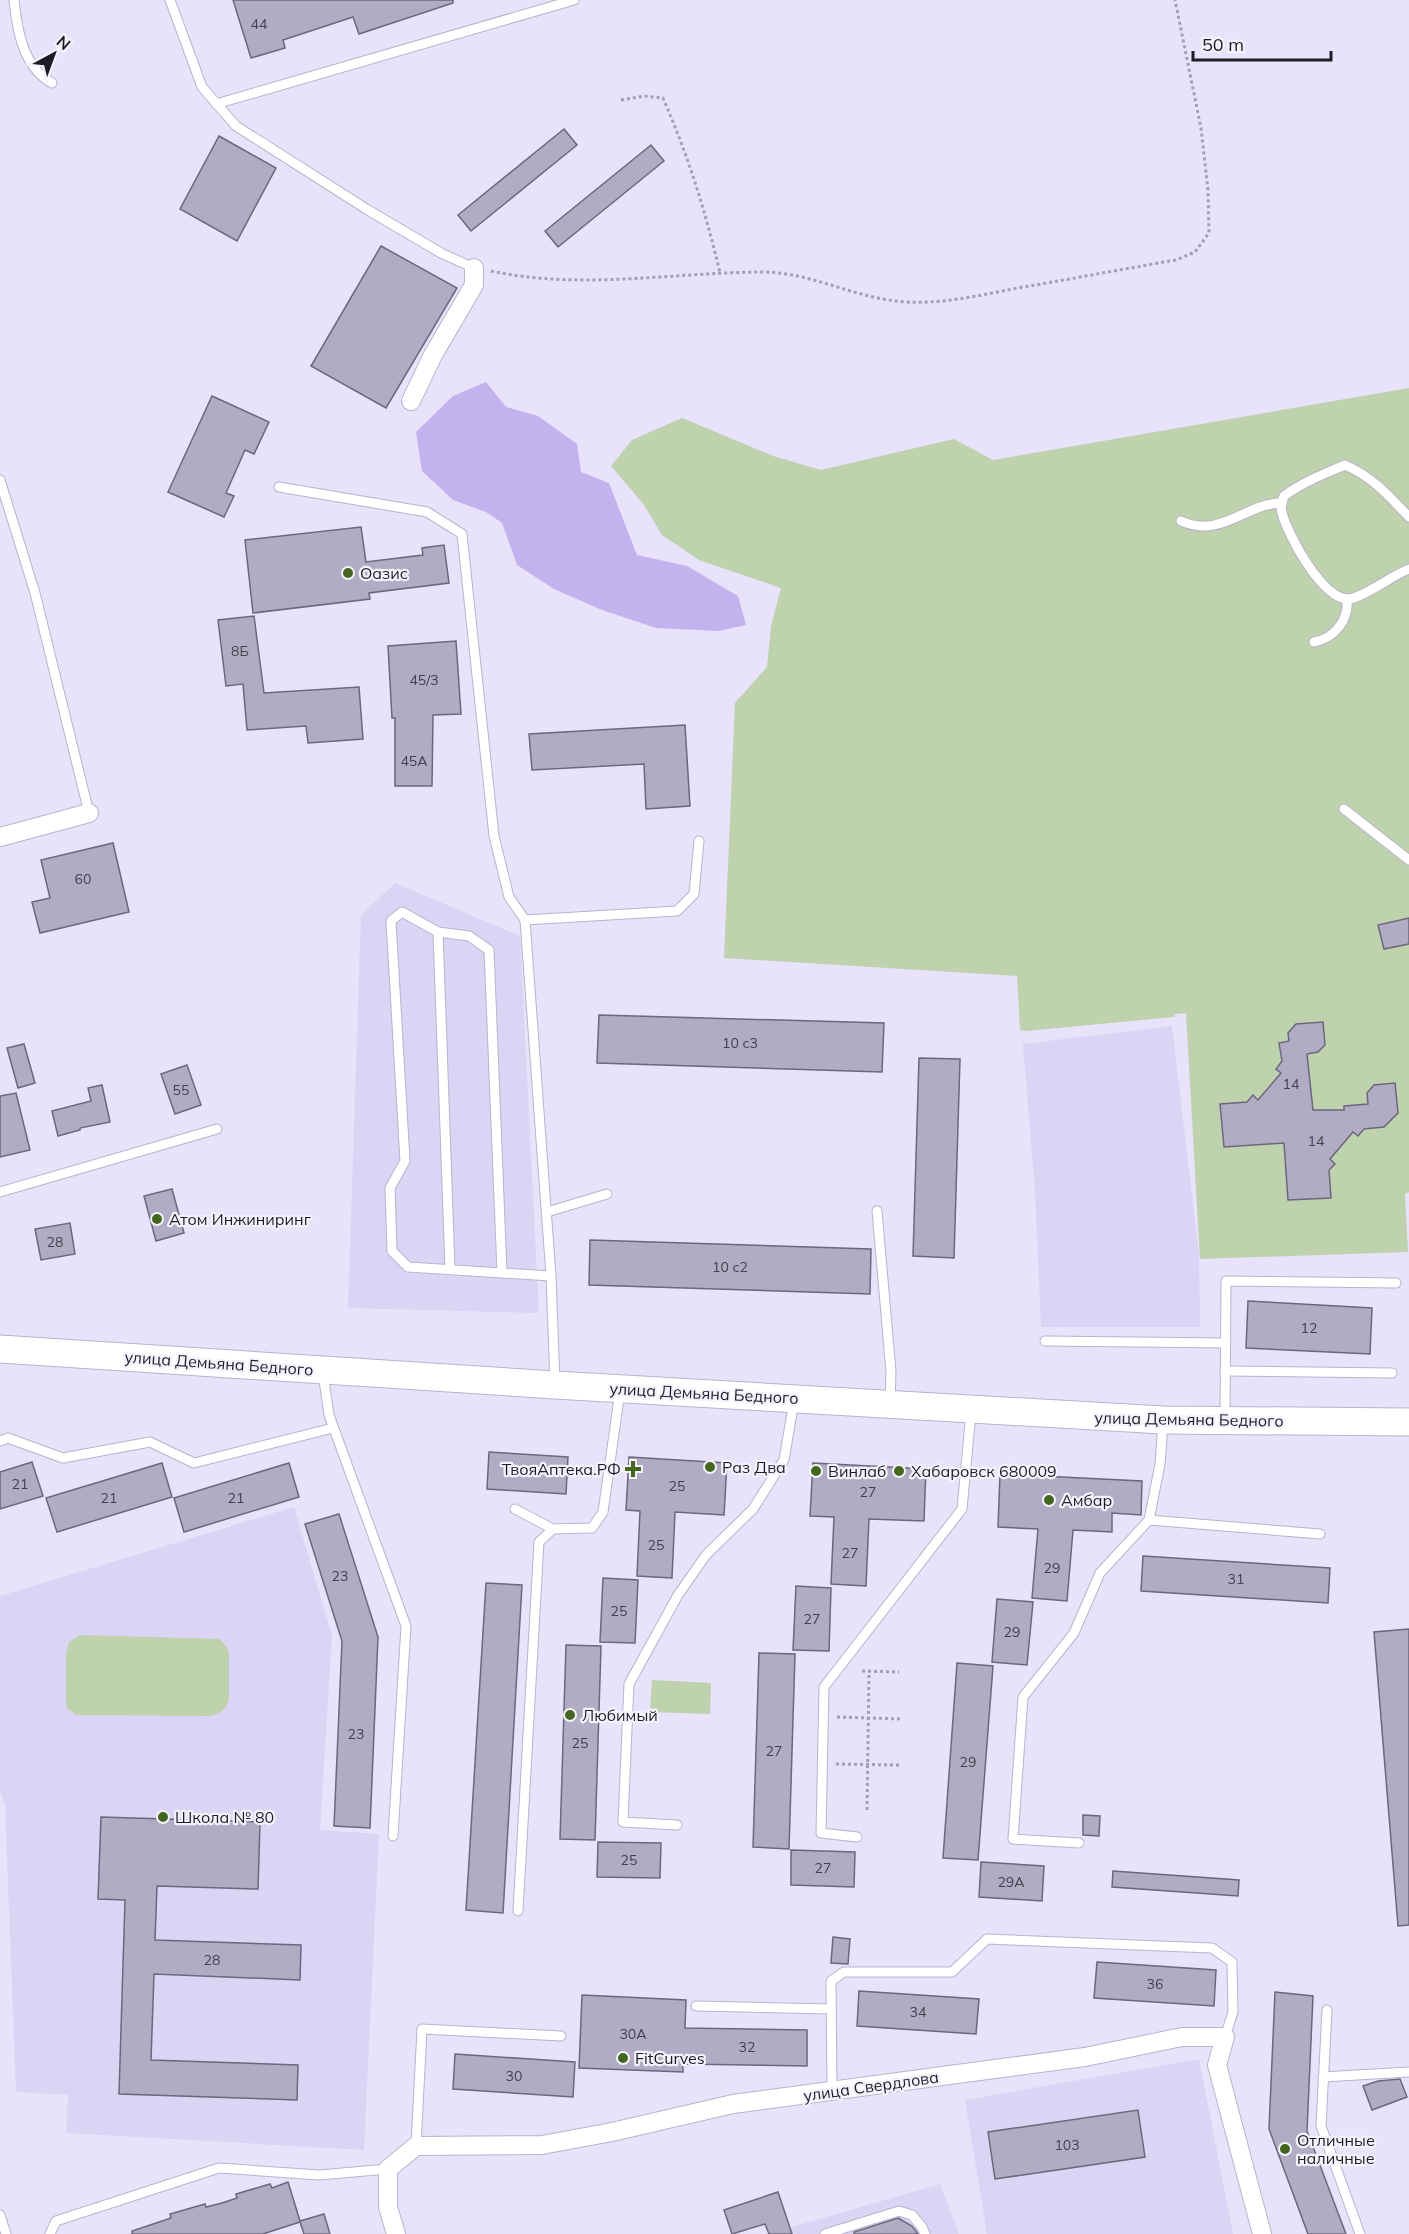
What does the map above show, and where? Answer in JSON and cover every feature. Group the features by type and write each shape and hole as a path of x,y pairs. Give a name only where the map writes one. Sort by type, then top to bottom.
{"main road":[{"name":"улица Демьяна Бедного","path":"3,1347 555,1385 1163,1420 1409,1422"}],"street":[{"path":"411,401 433,356 474,285 474,268"},
{"path":"0,837 90,813"},
{"name":"улица Свердлова","path":"416,2146 542,2145 612,2132 733,2104 1085,2056 1182,2037 1225,2037"},
{"path":"1225,2037 1217,2065 1262,2234"},
{"path":"396,2234 388,2207 388,2169 416,2146"}],"lane":[{"path":"14,0 16,23 32,66 41,77 52,83"},
{"path":"170,0 202,87 236,126 368,210 441,253 474,268"},
{"path":"216,104 574,0"},
{"path":"1409,517 1376,482 1345,465 1293,489 1284,496 1281,511 1297,548 1321,581 1332,592 1347,599 1360,596 1409,569"},
{"path":"0,480 35,593 90,813"},
{"path":"279,487 427,512 462,534 494,836 509,897 525,920 547,1212 555,1385"},
{"path":"1181,521 1199,527 1226,522 1273,503 1282,503"},
{"path":"1314,642 1333,634 1343,621 1348,611 1347,599"},
{"path":"1344,809 1409,861"},
{"path":"525,920 677,911 694,894 699,841"},
{"path":"502,1272 489,950 469,936 438,932 402,912 391,921 405,1161 390,1188 392,1251 408,1267 551,1276"},
{"path":"438,932 450,1269"},
{"path":"0,1192 217,1128"},
{"path":"547,1212 607,1194"},
{"path":"877,1211 891,1372 890,1404"},
{"path":"1225,1421 1226,1281 1396,1283"},
{"path":"1045,1341 1226,1343"},
{"path":"323,1370 333,1428 406,1626 393,1836"},
{"path":"1225,1371 1392,1373"},
{"path":"515,1509 553,1528 592,1528 603,1512 620,1388"},
{"path":"677,1825 623,1822 629,1684 678,1595 706,1555 753,1509 784,1460 794,1399"},
{"path":"857,1837 821,1833 824,1687 962,1509 972,1409"},
{"path":"1079,1843 1013,1839 1023,1697 1074,1633 1100,1573 1149,1520 1160,1464 1163,1420"},
{"path":"0,1441 8,1438 63,1458 150,1442 194,1463 333,1428"},
{"path":"1149,1520 1320,1534"},
{"path":"518,1911 538,1542 553,1528"},
{"path":"832,2091 831,1981 844,1972 952,1972 987,1939 1212,1948 1233,1962 1233,2012 1225,2037"},
{"path":"696,2007 831,2008"},
{"path":"1327,2010 1321,2126 1360,2234"},
{"path":"416,2146 423,2029 561,2036"},
{"path":"1323,2077 1409,2072"},
{"path":"50,2234 56,2221 219,2168 319,2175 388,2169"},
{"path":"825,2234 899,2211 912,2215 925,2234"},
{"path":"0,2215 6,2234"}],"path":[{"path":"474,268 532,278 639,279 762,272 808,278 872,298 906,302 946,301 1176,260 1195,252 1209,233 1208,190 1201,128 1175,0"},
{"path":"621,100 644,96 663,98 680,137 710,231 720,273"},
{"path":"862,1671 899,1672"},
{"path":"867,1810 869,1671"},
{"path":"836,1717 903,1719"},
{"path":"834,1764 901,1765"}],"shaded area":[{"path":"486,382 506,407 538,416 577,444 581,472 609,483 637,555 687,566 738,596 746,625 719,631 656,628 602,610 554,589 517,565 502,523 486,512 453,500 422,471 416,432 453,396"},
{"path":"395,883 520,936 539,1313 348,1308 361,915"},
{"path":"1172,1026 1199,1255 1200,1327 1041,1327 1035,1191 1023,1044"},
{"name":"Школа № 80","path":"294,1507 332,1636 320,1830 379,1834 364,2150 66,2133 68,2095 16,2092 5,1805 0,1791 0,1596"},
{"path":"1199,2059 1233,2234 987,2234 965,2100"},
{"path":"940,2184 959,2234 768,2234"}],"green space":[{"path":"1409,388 1409,1192 1405,1194 1408,1252 1200,1259 1186,1013 1175,1014 1174,1017 1026,1031 1020,1030 1017,976 724,958 735,703 767,667 771,626 781,588 699,560 662,535 644,505 611,466 632,440 682,418 773,456 821,470 954,439 993,460"},
{"path":"80,1635 219,1639 227,1647 229,1654 229,1701 222,1711 210,1716 76,1715 67,1708 66,1702 66,1654 69,1642"},
{"path":"652,1680 711,1683 710,1714 650,1712"}],"building":[{"path":"233,0 453,0 453,3 359,34 353,17 283,40 285,48 251,58"},
{"path":"564,129 577,145 471,231 458,215"},
{"path":"219,136 276,168 237,241 180,209"},
{"path":"651,145 664,161 558,247 545,231"},
{"path":"381,246 457,288 386,408 311,366"},
{"path":"212,396 269,422 254,454 245,450 226,493 234,496 224,517 168,492"},
{"name":"Оазис","path":"361,527 366,562 423,555 422,548 444,545 449,583 369,593 370,599 253,613 245,540"},
{"path":"254,616 264,693 359,687 363,739 308,743 306,726 247,730 243,684 226,686 218,620"},
{"path":"456,641 461,714 433,715 432,786 395,786 395,718 392,718 388,646"},
{"path":"685,725 690,806 646,809 644,764 532,770 529,734"},
{"path":"113,843 129,912 40,933 32,902 50,898 41,860"},
{"path":"1409,918 1409,944 1384,949 1378,925"},
{"path":"599,1015 884,1023 882,1072 597,1063"},
{"path":"1323,1022 1325,1045 1318,1052 1307,1054 1313,1110 1344,1110 1344,1106 1368,1104 1367,1093 1374,1085 1395,1083 1398,1113 1384,1127 1364,1129 1358,1136 1353,1132 1330,1159 1335,1164 1329,1170 1331,1198 1288,1200 1284,1143 1224,1147 1220,1104 1247,1102 1253,1095 1258,1100 1281,1073 1276,1069 1282,1061 1279,1043 1289,1041 1288,1033 1296,1024"},
{"path":"24,1044 35,1083 18,1088 7,1048"},
{"path":"919,1058 960,1059 954,1258 913,1256"},
{"path":"187,1065 201,1105 175,1114 161,1074"},
{"path":"102,1085 110,1122 80,1128 80,1130 58,1136 52,1111 91,1101 88,1088"},
{"path":"16,1093 30,1150 0,1157 0,1096"},
{"path":"172,1189 184,1233 156,1241 144,1196"},
{"path":"70,1223 75,1254 41,1260 35,1229"},
{"path":"590,1240 871,1249 870,1294 589,1285"},
{"path":"1248,1301 1372,1308 1370,1354 1246,1348"},
{"path":"489,1452 568,1457 566,1494 487,1489"},
{"path":"629,1457 727,1463 724,1515 675,1512 672,1578 637,1576 640,1511 626,1510"},
{"path":"32,1462 43,1496 0,1509 0,1472"},
{"path":"162,1463 172,1497 57,1532 46,1498"},
{"path":"289,1463 299,1497 184,1532 174,1498"},
{"path":"813,1463 926,1469 924,1521 869,1519 866,1586 831,1584 834,1517 810,1516"},
{"path":"1000,1474 1142,1481 1141,1515 1112,1513 1112,1532 1073,1530 1067,1601 1032,1598 1038,1529 998,1527"},
{"path":"339,1514 378,1637 370,1828 334,1826 342,1641 305,1524"},
{"path":"1143,1556 1330,1568 1328,1603 1141,1591"},
{"path":"603,1578 638,1580 635,1643 600,1642"},
{"path":"486,1583 522,1585 503,1913 466,1910"},
{"path":"796,1586 831,1588 829,1651 793,1650"},
{"path":"997,1599 1033,1602 1027,1665 992,1662"},
{"path":"1409,1629 1409,1925 1398,1926 1374,1632"},
{"path":"566,1645 601,1646 595,1840 560,1839"},
{"path":"759,1653 795,1654 789,1849 753,1847"},
{"path":"957,1663 993,1666 978,1860 943,1858"},
{"path":"1083,1815 1100,1816 1099,1836 1083,1835"},
{"path":"101,1817 260,1822 258,1889 157,1886 155,1940 301,1945 300,1980 154,1974 151,2060 298,2065 297,2100 119,2094 125,1900 98,1899"},
{"path":"598,1842 661,1843 660,1878 597,1877"},
{"path":"791,1850 855,1852 854,1887 791,1885"},
{"path":"981,1862 1044,1866 1042,1901 979,1897"},
{"path":"1113,1871 1239,1880 1238,1896 1112,1887"},
{"path":"833,1937 850,1939 848,1964 831,1963"},
{"path":"1097,1962 1216,1970 1214,2006 1094,1998"},
{"path":"859,1991 979,1999 976,2034 857,2026"},
{"path":"1275,1992 1313,1996 1307,2131 1346,2234 1308,2234 1269,2129"},
{"path":"582,1995 686,2000 685,2028 807,2030 807,2066 683,2064 683,2072 579,2068"},
{"path":"455,2054 575,2062 573,2097 453,2089"},
{"path":"1400,2079 1407,2097 1372,2110 1363,2086 1378,2081"},
{"path":"1138,2110 1145,2157 995,2179 988,2132"},
{"path":"288,2182 300,2221 324,2214 330,2234 304,2234 300,2222 263,2234 132,2234 132,2231 171,2218 170,2214 205,2204 206,2207 222,2203 237,2198 236,2194 270,2184 272,2188"},
{"path":"778,2192 792,2234 769,2234 765,2224 732,2234 724,2210"},
{"path":"898,2218 912,2226 918,2234 854,2234 854,2232"}],"place":[{"name":"Оазис","path":"348,573"},
{"name":"Атом Инжиниринг","path":"157,1219"},
{"name":"Раз Два","path":"710,1467"},
{"name":"ТвояАптека.РФ","path":"633,1469"},
{"name":"Винлаб","path":"816,1471"},
{"name":"Хабаровск 680009","path":"899,1471"},
{"name":"Амбар","path":"1049,1500"},
{"name":"Любимый","path":"570,1715"},
{"name":"Школа № 80","path":"163,1817"},
{"name":"FitCurves","path":"623,2058"},
{"name":"Отличные наличные","path":"1285,2149"}]}
